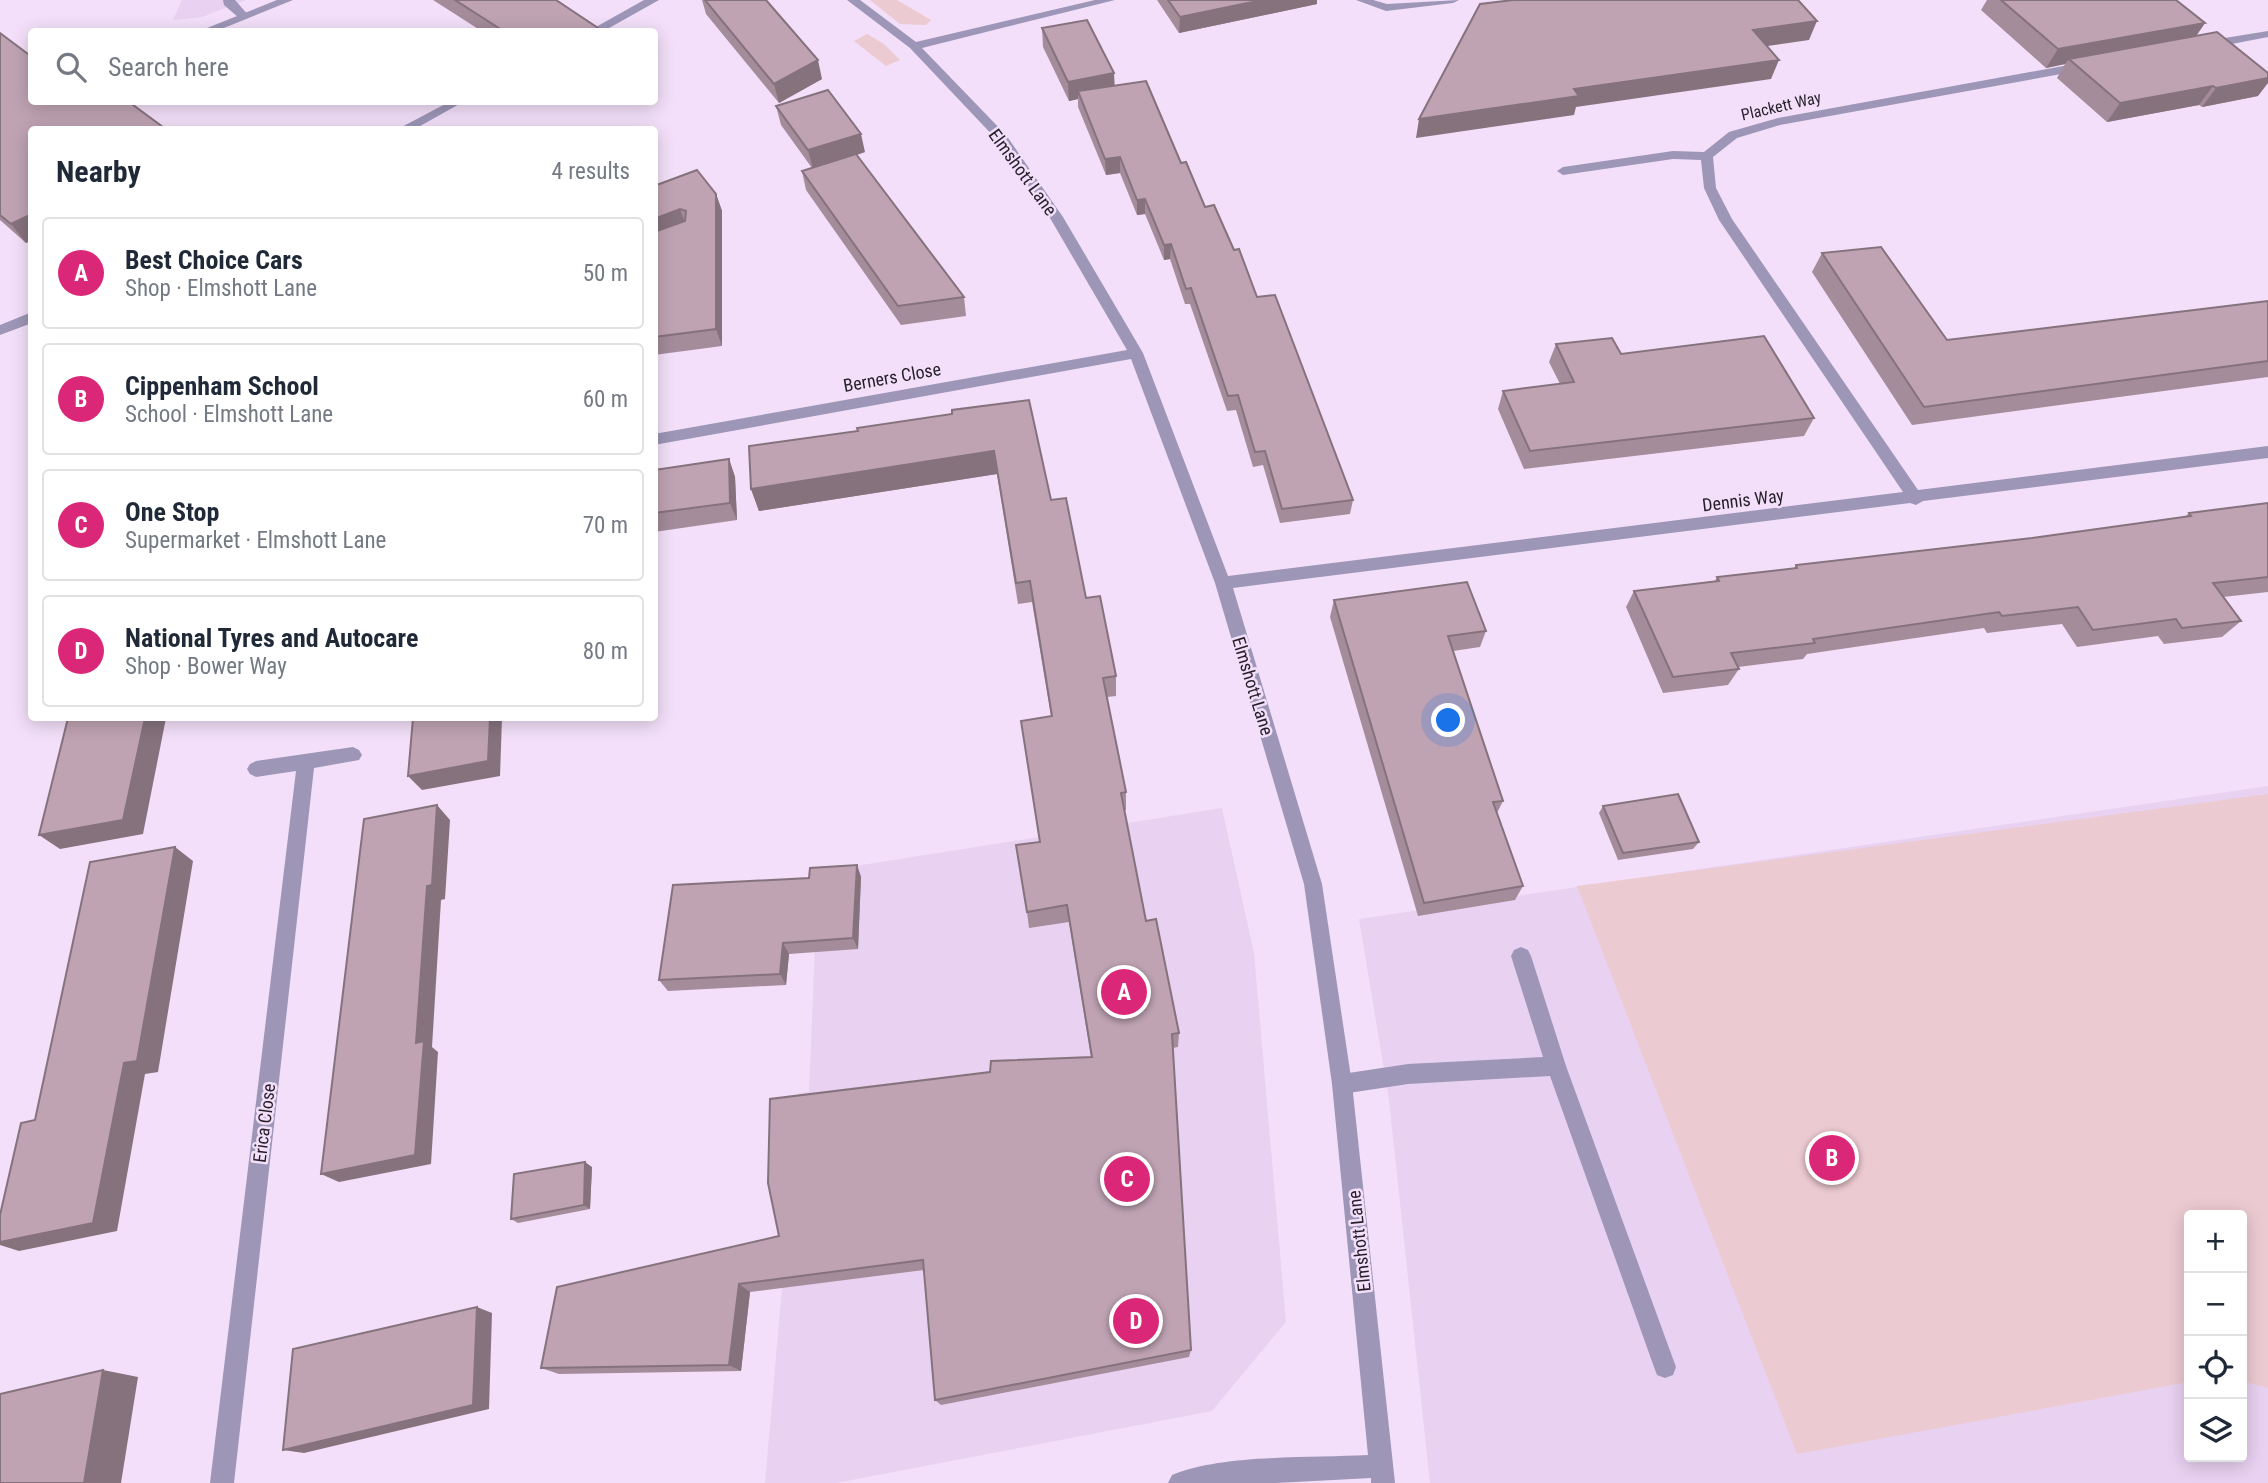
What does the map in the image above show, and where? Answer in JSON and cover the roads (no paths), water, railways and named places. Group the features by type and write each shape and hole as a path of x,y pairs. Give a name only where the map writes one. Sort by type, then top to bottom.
{"street":[{"path":"229,0 228,3 243,16"},
{"path":"212,28 287,0"},
{"path":"600,28 653,0"},
{"name":"Elmshott Lane","path":"853,0 914,46 1002,138 1056,217 1136,353 1223,583 1313,884 1342,1084 1382,1474"},
{"path":"914,46 1110,0"},
{"path":"1362,0 1386,8 1453,0"},
{"path":"2186,48 2268,34"},
{"name":"Plackett Way","path":"1707,156 1732,135 1778,122 2105,63"},
{"path":"410,126 451,105"},
{"path":"1563,171 1673,155 1707,156 1710,188 1726,220 1916,499"},
{"path":"0,330 28,319"},
{"name":"Berners Close","path":"658,439 1136,353"},
{"name":"Dennis Way","path":"1223,583 1916,499 2268,453"},
{"path":"256,769 353,755"},
{"name":"Erica Close","path":"222,1483 306,762"},
{"path":"1521,956 1556,1066 1665,1367"},
{"path":"1342,1084 1408,1074 1556,1066"},
{"path":"1180,1483 1220,1474 1382,1474"}],"place":[{"name":"Best Choice Cars","path":"1124,992"},
{"name":"Cippenham School","path":"1832,1158"},
{"name":"One Stop","path":"1127,1179"},
{"name":"National Tyres and Autocare","path":"1136,1321"}]}
